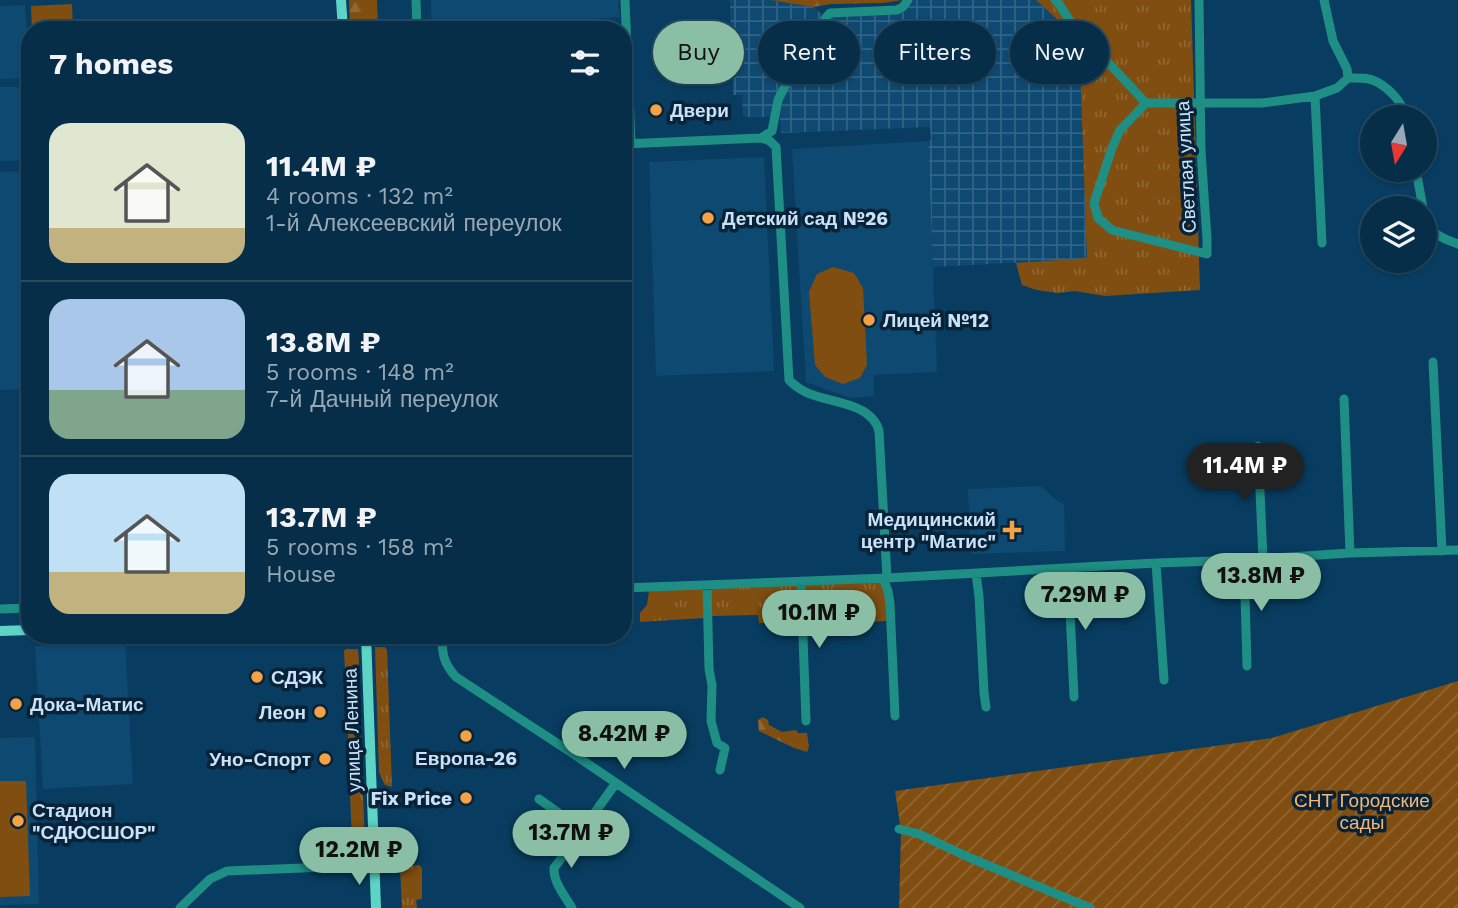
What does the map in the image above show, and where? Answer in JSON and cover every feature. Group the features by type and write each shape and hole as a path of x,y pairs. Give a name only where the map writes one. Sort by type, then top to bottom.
{"main road":[{"path":"341,0 342,21"},
{"path":"0,632 21,631"},
{"name":"улица Ленина","path":"366,644 376,908"}],"street":[{"path":"416,0 417,21"},
{"path":"625,0 625,21"},
{"path":"761,138 772,131 778,100 830,13 897,10 908,0"},
{"path":"1055,0 1072,24 1146,103 1262,103 1315,96 1337,88 1348,78 1363,78 1377,82 1401,105"},
{"name":"Светлая улица","path":"1146,103 1120,130 1112,148 1094,203 1098,218 1112,230 1207,254 1201,151 1199,0"},
{"path":"1324,0 1333,41 1347,69 1348,78"},
{"path":"1315,96 1322,243"},
{"path":"632,144 761,138 776,147 789,380 811,395 863,411 877,423 879,431 885,578 890,603 895,716"},
{"path":"1437,235 1458,244"},
{"path":"1433,362 1442,551"},
{"path":"1344,399 1350,553"},
{"path":"1258,446 1263,559"},
{"path":"632,588 1458,550"},
{"path":"1244,560 1247,666"},
{"path":"1156,564 1164,680"},
{"path":"1068,568 1074,697"},
{"path":"976,574 986,707"},
{"path":"801,581 806,721"},
{"path":"707,585 711,721 718,743 725,748 720,770"},
{"path":"0,609 21,608"},
{"path":"442,644 442,655 449,670 456,677 800,908"},
{"path":"593,815 616,783"},
{"path":"539,799 560,814"},
{"path":"572,908 553,874 554,868 584,828 573,824"},
{"path":"899,829 919,834 1090,908"},
{"path":"180,908 210,879 227,871 374,865"}],"shaded area":[{"path":"431,0 618,0 620,17 562,21 432,21"},
{"path":"729,0 771,0 813,7 830,21 837,15 906,12 912,0 1036,0 1059,21 1010,21 1010,84 1081,84 1087,259 933,267 928,141 931,140 930,127 781,133 780,117 743,117 742,95 733,95 733,84 744,84 744,21 731,21"},
{"path":"25,5 26,21 21,21 21,78 0,79 0,6"},
{"path":"0,87 21,87 21,160 0,161"},
{"name":"Лицей №12","path":"928,141 937,372 874,375 874,396 850,398 806,382 792,149"},
{"path":"764,157 774,371 656,376 649,162"},
{"path":"21,171 21,389 0,390 0,172"},
{"path":"1041,486 1064,504 1065,551 971,554 968,489"},
{"path":"125,644 133,784 43,789 35,646"},
{"name":"Стадион \"СДЮСШОР\"","path":"35,737 39,904 0,905 0,738"}],"green space":[{"path":"349,0 377,0 378,21 350,21"},
{"path":"771,0 902,0 813,7"},
{"path":"1036,0 1191,0 1200,290 1105,296 1075,291 1057,293 1022,285 1016,263 1087,258 1081,84 1109,84 1109,21 1059,21"},
{"path":"72,4 73,21 32,21 31,6"},
{"path":"833,267 854,273 863,288 867,365 860,378 843,384 825,377 815,365 809,292 817,274"},
{"path":"879,581 885,589 888,621 805,624 803,585"},
{"path":"799,587 801,623 759,623 758,615 710,616 709,591 713,588"},
{"path":"699,588 704,591 704,618 640,622 640,613 647,605 649,591"},
{"path":"375,647 385,647 387,650 392,787 385,785 379,772"},
{"path":"346,649 358,649 359,662 354,690 346,690"},
{"name":"СНТ Городские сады","path":"1458,681 1458,908 899,908 901,831 895,791 1272,738"},
{"path":"353,704 361,731 363,783 352,786 347,705"},
{"path":"763,717 768,720 769,725 782,732 796,730 798,733 807,733 807,752 759,731 758,720"},
{"path":"0,781 26,781 30,896 0,897"},
{"path":"360,791 363,794 365,842 352,843 350,792"},
{"path":"419,865 422,868 422,899 416,900 417,908 402,908 400,867"}],"place":[{"name":"Двери","path":"656,110"},
{"name":"Детский сад №26","path":"708,218"},
{"name":"Лицей №12","path":"869,320"},
{"name":"Медицинский центр \"Матис\"","path":"1012,530"},
{"name":"СДЭК","path":"257,677"},
{"name":"Дока-Матис","path":"16,704"},
{"name":"Леон","path":"320,712"},
{"name":"Европа-26","path":"466,736"},
{"name":"Уно-Спорт","path":"325,759"},
{"name":"Fix Price","path":"466,798"},
{"name":"Стадион \"СДЮСШОР\"","path":"18,821"}]}
